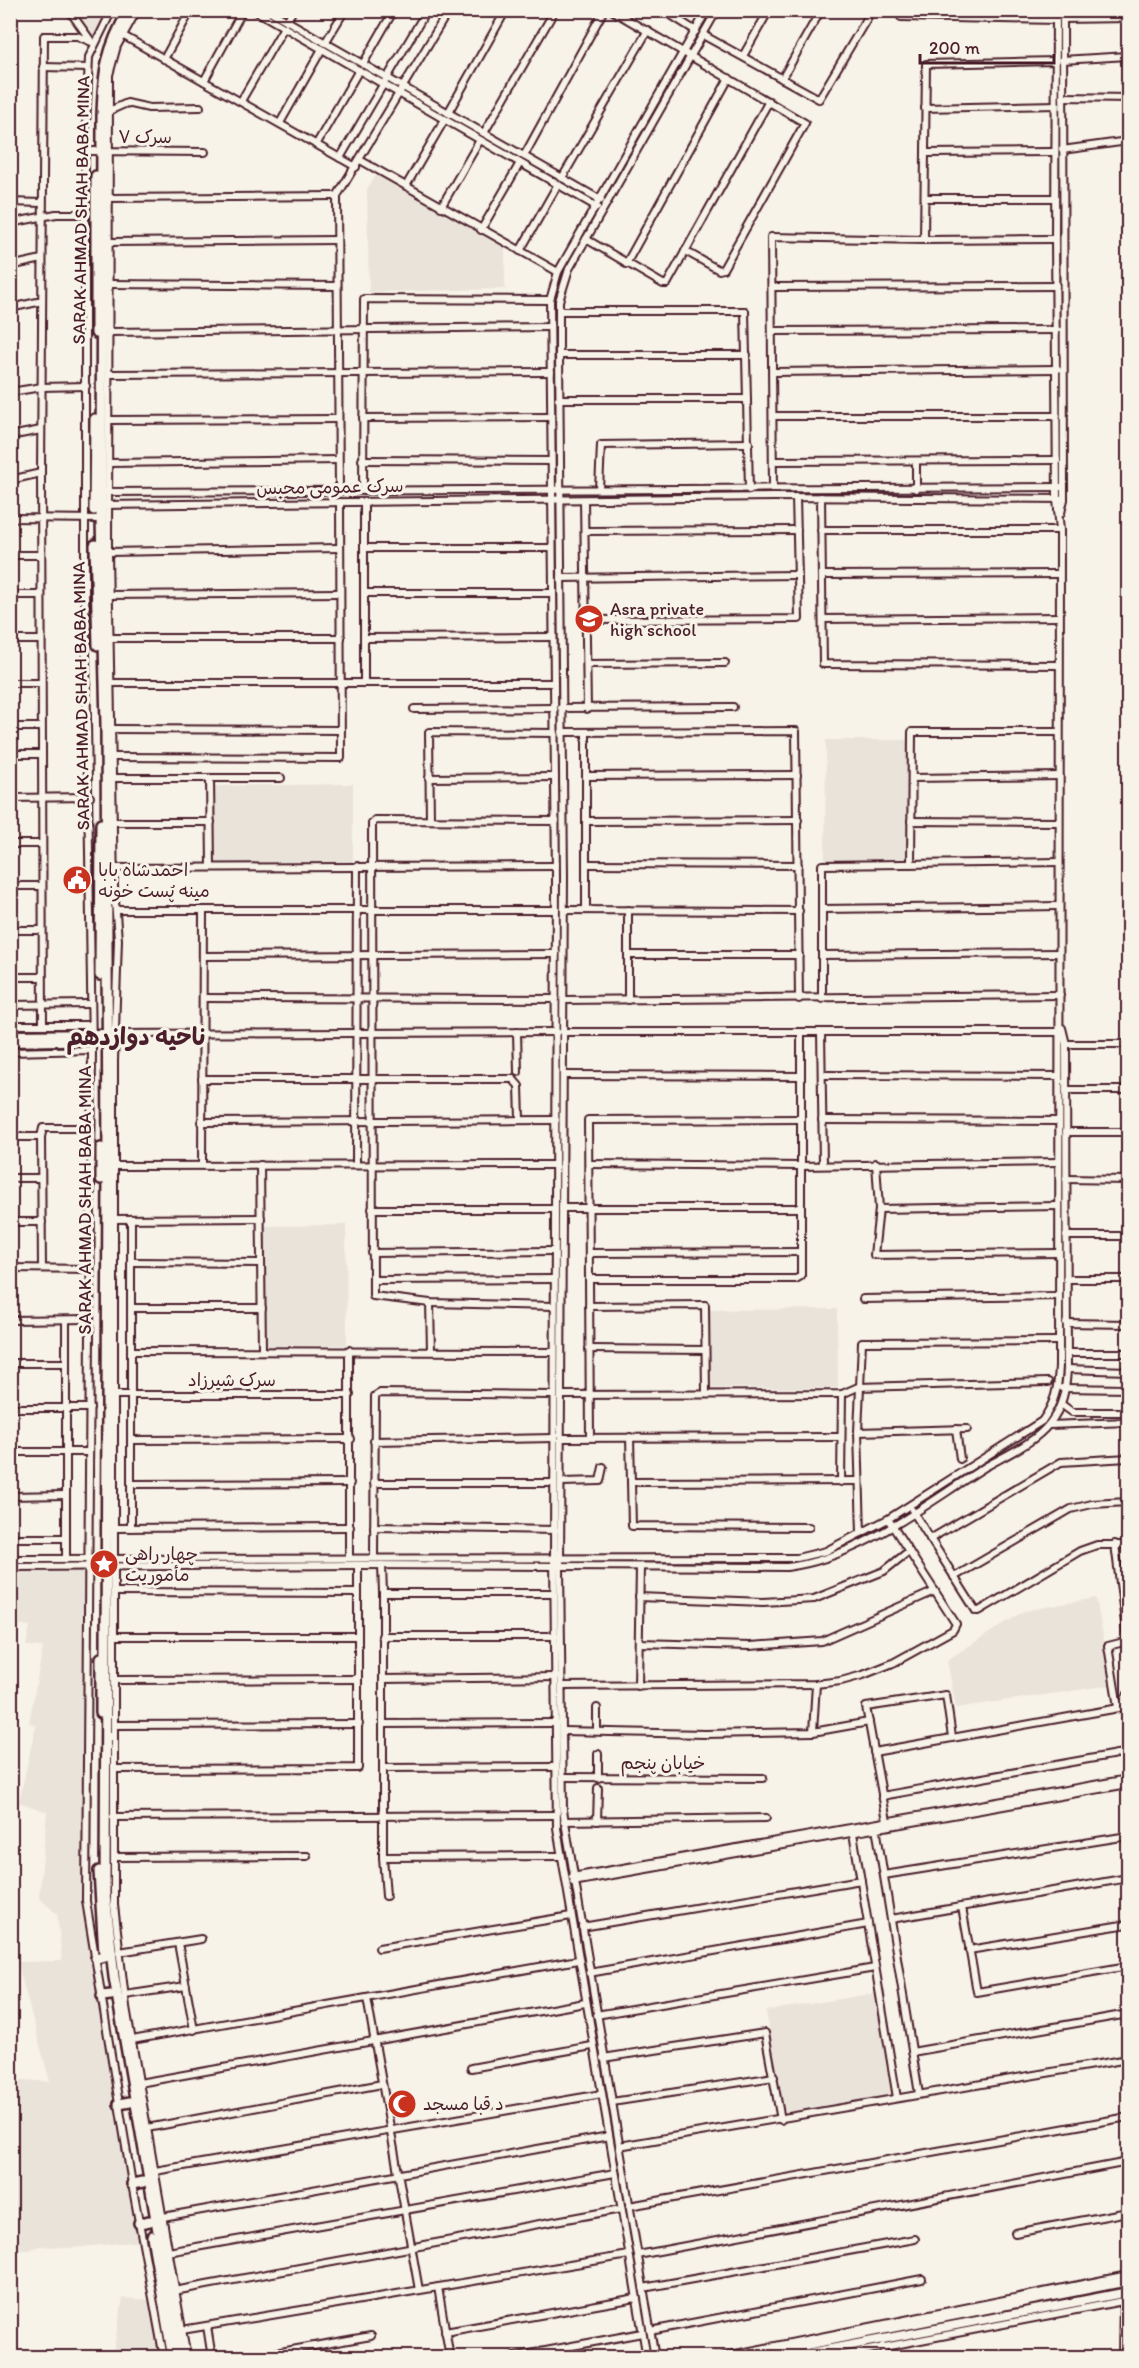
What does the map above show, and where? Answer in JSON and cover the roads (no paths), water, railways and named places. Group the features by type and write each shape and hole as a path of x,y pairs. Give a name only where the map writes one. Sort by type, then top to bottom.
{"highway":[{"name":"SARAK AHMAD SHAH BABA MINA","path":"94,519 102,152 98,68 106,40 122,10"},
{"path":"129,10 111,43 103,71 105,492 104,505 94,519 106,725 99,1037 111,1166 105,1867 110,1947 180,2358"},
{"name":"SARAK AHMAD SHAH BABA MINA","path":"99,1037 107,1563"},
{"path":"107,1563 101,1674 100,1957 106,1995 130,2102 173,2358"},
{"path":"90,1674 101,1674"},
{"path":"119,2104 130,2102"},
{"path":"132,2184 143,2182"},
{"path":"139,2223 150,2221"}],"main road":[{"path":"10,1035 99,1037"},
{"path":"10,1042 99,1037"},
{"path":"748,2357 1128,2281"},
{"path":"784,2358 1128,2292"}],"street":[{"path":"69,10 94,43"},
{"path":"99,1037 89,1004 94,519 86,386 85,151 88,68 94,43 112,10"},
{"path":"105,492 109,463 109,198 102,152 109,111 109,75 117,46 137,10"},
{"path":"164,59 191,10"},
{"path":"204,81 243,10"},
{"path":"254,10 285,24 361,67 446,116 480,140 603,210"},
{"path":"268,10 285,24"},
{"path":"241,101 293,10"},
{"path":"279,123 345,10"},
{"path":"316,145 394,10"},
{"path":"339,158 427,10"},
{"path":"339,491 337,196 449,10"},
{"path":"405,186 506,10"},
{"path":"484,133 555,10"},
{"path":"524,156 604,10"},
{"path":"611,10 804,120 805,126 800,136 723,269 719,270 685,251"},
{"path":"663,10 696,31"},
{"path":"555,491 551,461 550,300 558,272 707,10"},
{"path":"558,708 554,683 552,548 559,399 559,310 564,278 717,10"},
{"path":"743,56 769,10"},
{"path":"782,79 821,10"},
{"path":"703,34 820,99 872,10"},
{"path":"901,10 901,17 1059,20 1128,18"},
{"path":"1056,10 1059,20 1057,105 1060,487"},
{"path":"1059,20 1063,10"},
{"path":"562,178 648,30"},
{"path":"122,35 356,167"},
{"path":"42,1024 40,473 44,36 77,36 94,43"},
{"path":"924,240 925,67 929,63 1059,61 1128,56"},
{"path":"107,1563 374,1557 557,1562 640,1567 798,1566 829,1557 872,1538 890,1522 1048,1425 1061,1404 1062,1388 1059,1341 1061,1032 1059,995 1059,574 1061,499 1057,460 1057,330 1060,308 1056,286 1055,239 1055,198 1063,97 1059,61"},
{"path":"43,67 88,68"},
{"path":"626,264 729,78"},
{"path":"1063,97 1128,98"},
{"path":"586,239 665,285 769,101"},
{"path":"109,111 128,103 149,108 200,107"},
{"path":"926,108 1057,105"},
{"path":"446,116 484,133 607,203"},
{"path":"441,207 480,140"},
{"path":"926,153 1058,151 1128,141"},
{"name":"سرک ۷","path":"85,151 205,152"},
{"path":"360,160 558,272"},
{"path":"481,230 520,163"},
{"path":"520,251 558,184"},
{"path":"109,198 337,196"},
{"path":"925,198 1055,198"},
{"path":"10,202 42,202"},
{"path":"10,223 42,216 85,214"},
{"path":"773,489 771,237 924,240 1055,239"},
{"path":"109,242 337,240"},
{"path":"10,266 42,259"},
{"path":"109,284 337,286"},
{"path":"772,287 1056,286"},
{"path":"363,491 365,299 550,300"},
{"path":"10,308 42,301"},
{"path":"559,310 742,310 747,313 749,490"},
{"path":"110,332 363,331 550,327"},
{"path":"772,331 1057,330"},
{"path":"559,355 747,354"},
{"path":"773,372 1058,369"},
{"path":"109,375 550,372"},
{"path":"10,392 42,387 86,386"},
{"path":"551,399 747,399"},
{"path":"773,416 1057,416"},
{"path":"363,418 551,417"},
{"path":"109,420 338,419"},
{"path":"10,436 41,430"},
{"path":"599,489 601,445 749,443"},
{"path":"109,463 338,460"},
{"path":"363,460 551,461"},
{"path":"773,461 1057,460"},
{"path":"916,461 916,489"},
{"path":"10,480 40,473"},
{"name":"سرک عمومی محبس","path":"105,492 1060,487"},
{"path":"321,491 322,502"},
{"path":"587,620 799,619 796,497"},
{"name":"سرک عمومی محبس","path":"104,505 796,497 1061,499"},
{"path":"821,497 823,664 1059,665"},
{"path":"555,500 561,578 558,733 560,910 564,1000 560,1032 556,1120 554,1251 554,1438 558,1482 557,1562 554,1593 556,1815 562,1826 582,1927 655,2358"},
{"path":"584,500 587,578 587,709"},
{"path":"113,757 341,758 340,502"},
{"path":"364,502 364,683"},
{"path":"100,1957 86,1901 90,1674 91,1128 99,1037 117,910 114,868 111,638 104,505"},
{"path":"10,518 94,519"},
{"path":"586,531 797,530"},
{"path":"821,530 1060,530"},
{"path":"108,552 339,548"},
{"path":"364,548 552,548"},
{"path":"10,555 41,555"},
{"path":"822,575 1059,574"},
{"path":"561,578 798,575"},
{"path":"109,595 340,593"},
{"path":"364,593 553,593"},
{"path":"10,595 41,595"},
{"path":"823,619 1059,617"},
{"path":"363,638 554,637"},
{"path":"111,638 341,638"},
{"path":"10,640 41,640"},
{"path":"587,664 725,663"},
{"path":"10,683 41,683"},
{"path":"112,683 554,683"},
{"path":"414,709 733,707"},
{"path":"10,728 41,727"},
{"path":"113,729 341,730"},
{"path":"430,820 429,732 796,731 799,999"},
{"path":"586,732 586,910"},
{"path":"911,864 912,732 1059,732"},
{"path":"558,733 555,777 556,866 560,910 556,954 556,999 563,1075 562,1438 555,1530 563,1731 560,1856 646,2358"},
{"path":"10,754 42,754"},
{"path":"586,776 797,775"},
{"path":"912,778 1059,776"},
{"path":"429,778 555,777"},
{"path":"113,778 280,778"},
{"path":"210,778 211,867"},
{"path":"10,798 90,797"},
{"path":"586,821 798,820"},
{"path":"554,1306 430,1303 373,1296 372,821 556,821"},
{"path":"911,821 1059,822"},
{"path":"114,822 210,822"},
{"path":"10,844 41,844"},
{"path":"822,999 822,865 1059,862"},
{"path":"586,864 798,865"},
{"path":"356,1165 357,866"},
{"path":"114,868 556,866"},
{"path":"10,886 41,886"},
{"path":"822,909 1059,906"},
{"path":"117,910 799,911"},
{"path":"202,1165 203,910"},
{"path":"628,910 628,1000"},
{"path":"10,930 41,930"},
{"path":"822,955 1059,953"},
{"path":"203,956 556,954"},
{"path":"628,955 799,955"},
{"path":"10,977 41,976"},
{"path":"564,1000 1059,995"},
{"path":"202,998 556,999"},
{"path":"10,1005 89,1004"},
{"path":"10,1025 42,1024 99,1037"},
{"path":"10,1052 99,1037 202,1032 1061,1032"},
{"path":"517,1032 518,1072"},
{"path":"589,1279 796,1279 801,1276 801,1032"},
{"path":"821,1032 823,1163"},
{"path":"911,1509 1042,1421 1062,1388 1067,1369 1066,1044 1061,1032"},
{"path":"1066,1044 1128,1044"},
{"path":"563,1075 801,1076"},
{"path":"822,1075 1059,1077"},
{"path":"202,1079 513,1080 519,1086 520,1119"},
{"path":"1066,1090 1128,1090"},
{"path":"590,1437 588,1120 801,1119"},
{"path":"201,1122 372,1123 556,1120"},
{"path":"822,1120 1059,1121"},
{"path":"42,1268 41,1137 43,1128 91,1128"},
{"path":"1066,1132 1128,1132"},
{"path":"10,1137 41,1137"},
{"path":"589,1164 800,1166 823,1163 1059,1162"},
{"path":"876,1163 879,1209 874,1255 1059,1253"},
{"path":"260,1165 262,1350"},
{"path":"111,1166 555,1165"},
{"path":"555,1174 562,1174"},
{"path":"10,1178 41,1178"},
{"path":"1066,1179 1128,1180"},
{"path":"110,1196 114,1219 114,1528 107,1563 114,1592 116,1680 114,1905 139,2084 187,2358"},
{"path":"879,1209 1059,1206"},
{"path":"562,1209 801,1208"},
{"path":"372,1209 555,1209"},
{"path":"114,1219 261,1218"},
{"path":"131,1219 131,1528"},
{"path":"10,1222 42,1222"},
{"path":"1066,1236 1128,1236"},
{"path":"372,1253 554,1251"},
{"path":"589,1253 801,1252"},
{"path":"132,1262 261,1263"},
{"path":"10,1268 90,1269"},
{"path":"373,1280 554,1279"},
{"path":"1066,1279 1128,1279"},
{"path":"863,1299 1059,1296"},
{"path":"430,1303 430,1350"},
{"path":"589,1306 705,1305 706,1394"},
{"path":"131,1308 262,1308"},
{"path":"10,1320 89,1319"},
{"path":"66,1320 66,1559"},
{"path":"1066,1323 1128,1323"},
{"path":"861,1533 858,1481 858,1387 860,1345 864,1341 1059,1341"},
{"path":"589,1349 705,1350"},
{"path":"349,1350 351,1439 349,1557"},
{"path":"131,1351 554,1352"},
{"path":"1066,1353 1128,1353"},
{"path":"10,1363 66,1363"},
{"path":"1067,1369 1128,1371"},
{"path":"562,1395 842,1394 858,1387 1048,1382"},
{"path":"1062,1388 1128,1389"},
{"path":"374,1557 375,1396 380,1393 554,1395"},
{"path":"841,1482 842,1394"},
{"name":"سرک شیرزاد","path":"115,1395 350,1395"},
{"path":"1061,1404 1072,1412 1128,1412"},
{"path":"10,1408 90,1408"},
{"path":"1048,1425 1128,1422"},
{"path":"956,1429 960,1459"},
{"path":"858,1432 967,1429"},
{"path":"630,1437 632,1526 809,1527"},
{"path":"562,1438 841,1437"},
{"path":"374,1441 554,1438"},
{"path":"131,1440 351,1439"},
{"path":"10,1452 89,1452"},
{"path":"930,1539 1061,1462 1128,1458"},
{"path":"374,1483 600,1482 603,1467"},
{"path":"631,1482 858,1481"},
{"path":"131,1484 350,1483"},
{"path":"10,1496 66,1495"},
{"path":"954,1576 1071,1509 1092,1503 1128,1502"},
{"path":"911,1509 976,1611 1080,1551 1097,1545 1128,1545"},
{"path":"10,1559 66,1559 107,1563 339,1565 787,1560 826,1551 861,1533 890,1522"},
{"path":"562,1686 816,1683 863,1675 953,1630 956,1624 890,1522"},
{"path":"114,1528 350,1527"},
{"path":"374,1527 555,1530"},
{"path":"10,1538 66,1538"},
{"path":"1115,1544 1128,1644 1108,1646 1119,1708"},
{"path":"639,1597 763,1602 814,1599 884,1571 909,1551"},
{"path":"339,1557 339,1565"},
{"path":"10,1567 90,1562"},
{"path":"115,1769 356,1768 359,1766 358,1565"},
{"path":"382,1565 383,1857 386,1896"},
{"path":"638,1686 640,1567"},
{"path":"114,1592 358,1593"},
{"path":"639,1642 750,1646 822,1641 935,1592"},
{"path":"383,1593 554,1593"},
{"path":"1121,1600 1128,1598"},
{"path":"115,1636 358,1635"},
{"path":"382,1636 555,1636"},
{"path":"383,1679 556,1677"},
{"path":"116,1680 358,1679"},
{"path":"813,1732 816,1683"},
{"path":"887,1821 866,1707 945,1695 952,1737"},
{"path":"874,1752 1119,1708 1128,1696"},
{"path":"597,1708 597,1731"},
{"path":"563,1731 705,1734 813,1732 869,1722"},
{"path":"383,1724 556,1723"},
{"path":"115,1725 359,1724"},
{"path":"882,1796 1128,1752"},
{"path":"598,1754 598,1778"},
{"path":"383,1768 556,1767"},
{"name":"خیابان پنجم","path":"563,1777 763,1778"},
{"path":"573,1879 852,1833 887,1821 1128,1779"},
{"path":"573,1879 1128,1784"},
{"path":"597,1821 598,1788"},
{"path":"114,1817 556,1815"},
{"path":"562,1826 597,1821 766,1818"},
{"path":"876,1826 919,2094"},
{"path":"852,1833 897,2098"},
{"path":"884,1875 1128,1836"},
{"path":"114,1857 307,1856"},
{"path":"383,1857 560,1856"},
{"path":"891,1919 1128,1878"},
{"path":"582,1927 861,1880"},
{"path":"962,1907 977,1992 1128,1966"},
{"path":"379,1948 571,1916"},
{"path":"589,1973 868,1924"},
{"path":"969,1950 1128,1924"},
{"path":"119,1952 201,1939"},
{"path":"178,1943 194,2030"},
{"path":"132,2040 578,1960"},
{"path":"596,2015 875,1968"},
{"path":"125,1995 186,1986"},
{"path":"106,1995 119,2104 164,2358"},
{"path":"367,1998 419,2290"},
{"path":"139,2084 585,2003"},
{"path":"912,2052 1128,2014"},
{"path":"603,2058 765,2033 781,2120"},
{"path":"471,2068 592,2046"},
{"path":"620,2146 1128,2059"},
{"path":"612,2102 774,2077"},
{"path":"147,2128 382,2084"},
{"path":"155,2171 602,2094"},
{"path":"629,2206 1128,2117"},
{"path":"163,2217 609,2136"},
{"path":"638,2254 1128,2162"},
{"path":"168,2253 615,2174"},
{"path":"174,2291 621,2209"},
{"path":"1015,2233 1128,2212"},
{"path":"643,2288 915,2239"},
{"path":"182,2330 629,2255"},
{"path":"716,2358 1128,2275"},
{"path":"650,2331 922,2279"},
{"path":"438,2287 450,2358"},
{"path":"446,2332 636,2298"},
{"path":"827,2358 1126,2300 1122,2358"},
{"path":"207,2326 212,2358"},
{"path":"508,2358 642,2332"},
{"path":"246,2358 371,2336"},
{"path":"883,2346 885,2358"}],"place":[{"name":"Asra private high school","path":"589,619"},
{"name":"احمدشاه بابا مینه پُست خونه","path":"77,880"},
{"name":"چهار راهی مأموریت","path":"104,1564"},
{"name":"د قبا مسجد","path":"402,2104"}],"district":[{"name":"ناحیه دوازدهم","path":"136,1037"}]}
